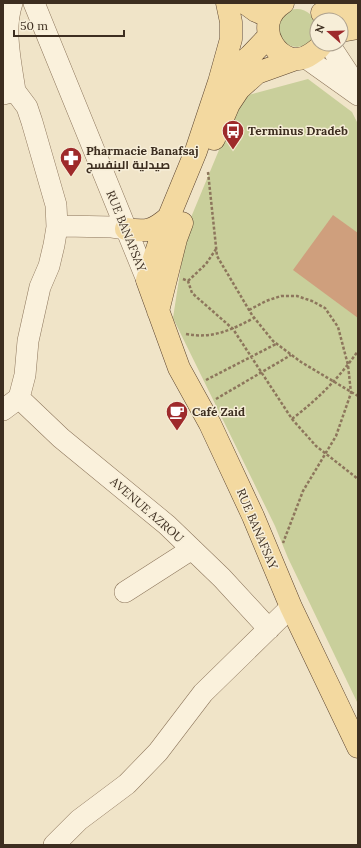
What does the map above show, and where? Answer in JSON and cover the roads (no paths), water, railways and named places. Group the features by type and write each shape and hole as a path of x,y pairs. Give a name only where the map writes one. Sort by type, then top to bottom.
{"main road":[{"name":"RUE BANAFSAY","path":"227,3 231,22 231,39 219,82 196,151 169,217 147,280 179,368 201,408 253,516 275,572 358,747"},
{"path":"245,3 256,11 273,19"},
{"path":"219,82 250,56 273,19"},
{"path":"273,19 275,49 286,57 301,59"},
{"path":"162,321 167,272 176,239 229,104 240,89 257,73 301,59 313,52"},
{"path":"126,229 137,231 151,230 158,227 169,217"}],"street":[{"path":"11,404 25,375 28,341 38,294 52,252 57,227 56,205 27,107 9,92 8,14 12,3"},
{"name":"RUE BANAFSAY","path":"34,3 147,280"},
{"path":"333,52 358,88"},
{"path":"301,59 358,95"},
{"path":"57,227 112,227 126,229"},
{"name":"AVENUE AZROU","path":"11,404 61,438 167,526 222,578 269,629"},
{"path":"125,592 192,549"},
{"path":"54,845 79,820 132,778 158,752 203,693 291,607"}],"place":[{"name":"Terminus Dradeb","path":"233,150"},
{"name":"Pharmacie Banafsaj صيدلية البنفسج","path":"71,178"},
{"name":"Café Zaid","path":"177,432"}]}
